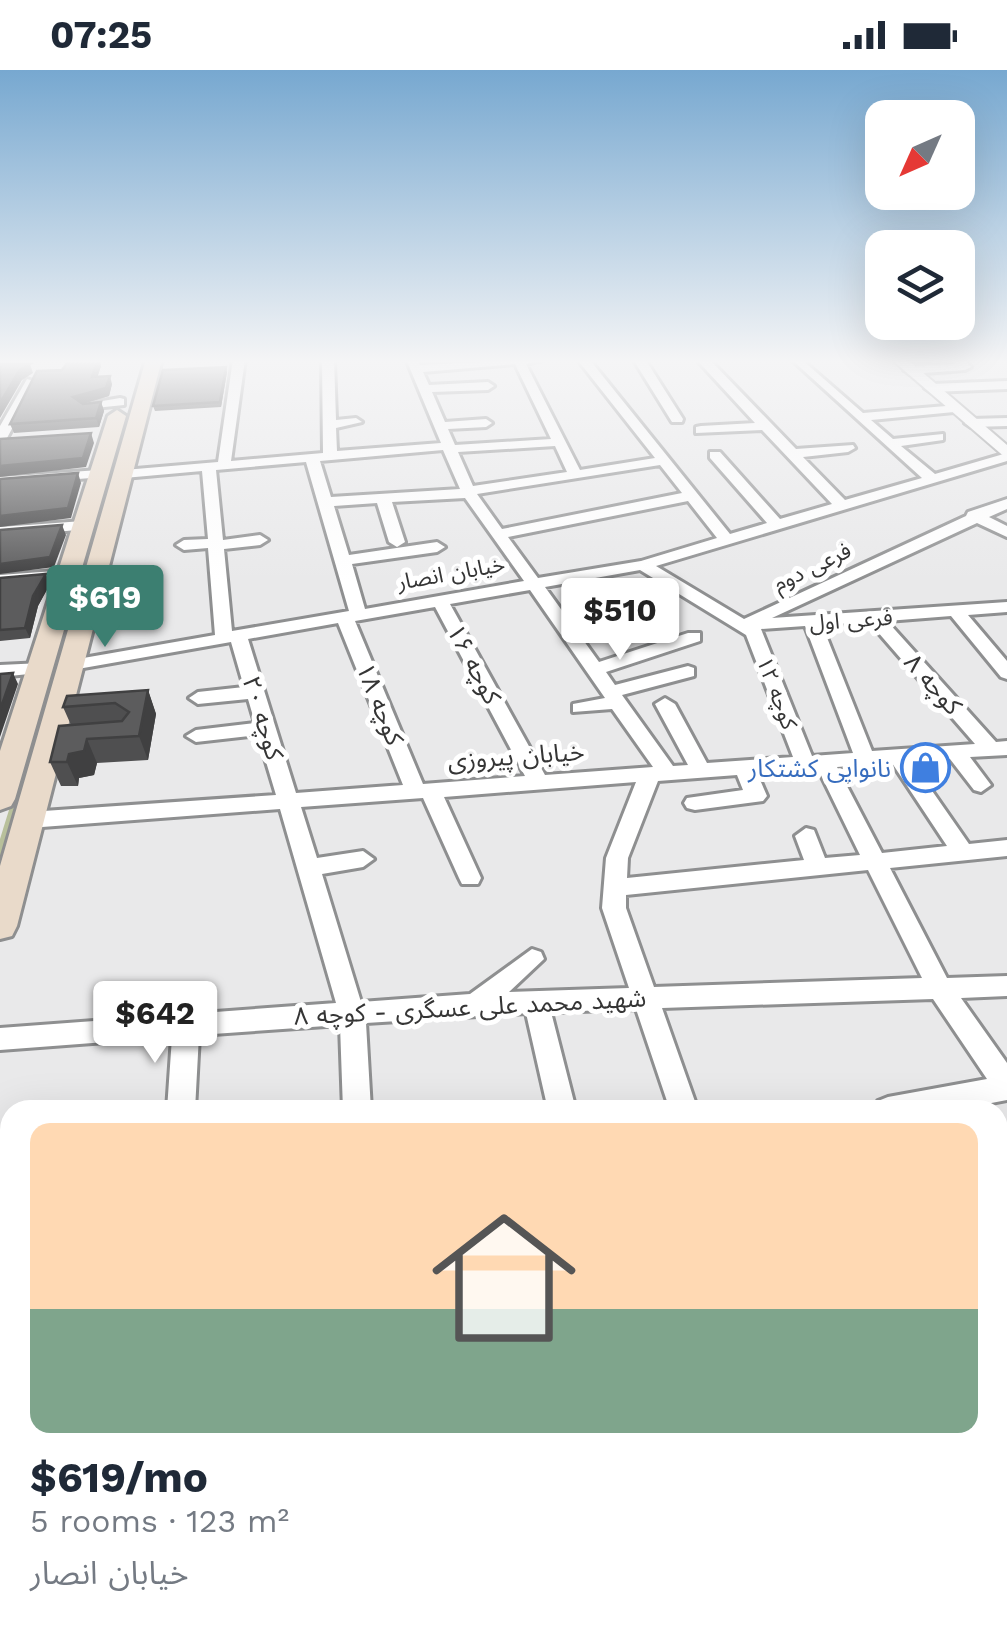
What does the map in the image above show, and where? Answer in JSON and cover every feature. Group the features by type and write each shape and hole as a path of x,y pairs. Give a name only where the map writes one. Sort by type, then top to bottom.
{"main road":[{"path":"0,926 29,820 59,742 111,474 103,433"},
{"path":"0,799 84,526 111,474 126,433"}],"street":[{"name":"کوچه ۲۰","path":"225,433 217,466 216,544 231,636 255,692 352,1013 356,1100"},
{"path":"330,433 330,456"},
{"path":"441,433 469,492 614,697 659,773 618,858 614,908 680,1100"},
{"path":"554,433 575,474"},
{"path":"639,433 727,540"},
{"path":"769,433 842,506"},
{"path":"879,433 932,479"},
{"path":"982,433 1007,456"},
{"path":"890,442 938,438"},
{"path":"0,440 18,440"},
{"path":"0,482 559,442"},
{"path":"790,454 848,448"},
{"path":"715,454 777,525"},
{"name":"خیابان انصار","path":"72,665 643,565 932,479 969,461 1007,456"},
{"name":"کوچه ۱۸","path":"312,458 342,561 350,614 423,791 470,878"},
{"path":"325,502 469,492 662,460"},
{"path":"380,479 398,542"},
{"path":"498,534 690,496"},
{"name":"فرعی دوم","path":"744,625 828,574 850,574 1007,503"},
{"path":"973,516 1007,532"},
{"path":"0,532 84,526"},
{"path":"746,534 772,548"},
{"path":"184,544 260,540"},
{"path":"342,561 437,547"},
{"name":"کوچه ۱۲","path":"643,565 754,632 814,762 876,863"},
{"path":"0,580 68,575"},
{"path":"704,601 722,591"},
{"name":"کوچه ۱۶","path":"439,598 538,782"},
{"name":"فرعی اول","path":"744,625 813,624 1007,607"},
{"path":"957,612 1007,673"},
{"name":"کوچه ۸","path":"876,618 999,748"},
{"path":"813,624 865,758"},
{"path":"594,669 694,638"},
{"path":"0,671 42,668"},
{"path":"580,708 688,672"},
{"path":"198,698 255,692"},
{"path":"665,704 701,770"},
{"path":"196,736 266,728"},
{"name":"خیابان پیروزی","path":"29,820 999,748"},
{"path":"955,752 981,785"},
{"path":"898,756 963,853"},
{"path":"695,802 756,796 744,767"},
{"path":"806,836 818,869"},
{"path":"615,888 1007,848"},
{"path":"312,878 363,859"},
{"path":"876,863 940,988 1007,1086 938,1100"},
{"path":"476,1004 532,959"},
{"name":"شهید محمد علی عسگری - کوچه ۸","path":"0,1039 476,1004 1007,986"},
{"path":"536,1003 560,1100"},
{"path":"182,1100 186,1025"}],"green space":[{"path":"92,549 0,869 0,839"}],"building":[{"path":"91,433 83,458 0,466 0,439"},
{"path":"78,473 68,508 0,516 0,479"},
{"path":"62,525 50,557 0,564 0,530"},
{"path":"46,574 33,596 25,628 0,630 0,578"},
{"path":"13,673 0,710 0,674"},
{"path":"148,690 139,736 87,739 84,751 69,754 67,762 50,762 59,726 122,721 129,712 115,703 63,707 67,696"}],"place":[{"name":"نانوایی کشتکار","path":"926,768"}]}
